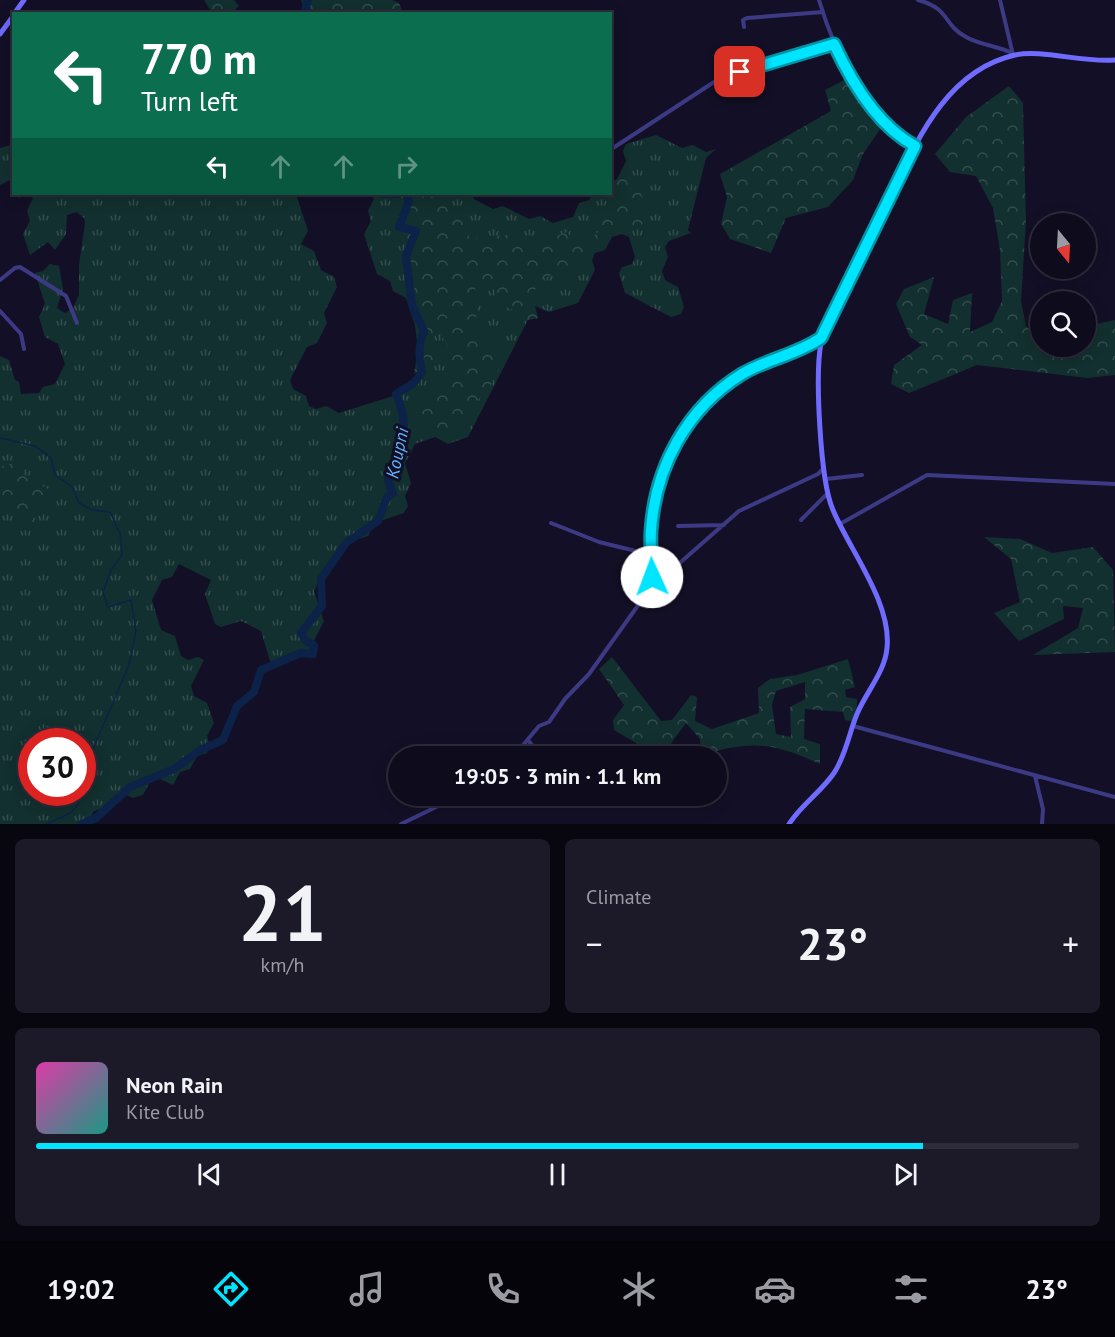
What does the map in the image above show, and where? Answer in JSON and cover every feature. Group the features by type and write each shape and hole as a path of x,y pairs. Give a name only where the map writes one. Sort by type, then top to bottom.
{"street":[{"path":"819,0 834,44 873,107 895,133 915,146"},
{"path":"918,0 939,8 950,24 965,37 1012,54 1035,54 1079,60 1115,60"},
{"path":"1000,0 1012,54"},
{"path":"744,27 743,20 747,18 823,12"},
{"path":"0,34 12,17"},
{"path":"612,149 714,82 752,67 834,44"},
{"path":"649,590 652,555 651,530 666,464 680,434 709,401 743,374 810,346 821,338 915,146 935,114 953,91 976,74 1012,54"},
{"path":"0,280 15,268 20,267 66,296 77,323"},
{"path":"0,312 21,334 24,348"},
{"path":"789,824 802,805 834,772 852,726 886,656 887,643 873,589 827,494 819,362 824,332"},
{"path":"523,746 539,726 549,722 570,693 589,674 649,590 739,511 818,474 824,467"},
{"path":"826,479 862,474"},
{"path":"840,524 927,475 1115,484"},
{"path":"801,520 827,494"},
{"path":"551,524 599,542 652,555"},
{"path":"678,526 725,525"},
{"path":"852,726 1115,797"},
{"path":"528,740 532,746"},
{"path":"1035,776 1043,809 1042,824"},
{"path":"401,824 438,806"}],"green space":[{"path":"204,0 234,0 239,6 233,12 211,12"},
{"path":"301,0 393,0 399,3 403,12 306,12"},
{"path":"846,79 885,122 863,154 853,180 828,207 786,218 771,253 730,239 721,224 727,197 720,174 831,111 825,90"},
{"path":"1009,86 1023,103 1026,222 1021,301 1026,326 1030,330 1030,357 1096,357 1096,324 1115,320 1115,375 1087,378 977,365 909,393 891,384 894,365 922,345 910,337 896,304 904,289 934,277 924,314 948,324 953,300 972,293 970,332 992,322 1002,301 1000,250 993,208 976,176 950,172 935,154 966,117"},
{"path":"656,135 682,148 693,145 706,152 716,149 706,158 688,230 691,233 669,241 665,247 668,257 662,271 665,280 678,287 684,307 681,314 671,317 625,293 619,273 622,267 632,264 635,257 629,237 622,234 612,237 605,250 595,253 592,260 595,270 578,303 549,312 535,306 468,437 448,444 435,437 415,444 405,463 411,483 405,496 408,506 404,513 374,523 368,536 348,542 341,555 331,559 314,591 324,621 307,654 277,664 270,661 261,631 241,621 221,627 215,624 205,594 211,580 179,564 172,577 162,580 152,600 161,630 175,636 181,656 188,660 198,657 204,660 191,686 194,696 207,703 214,723 207,736 210,746 207,753 197,756 190,769 180,772 173,785 160,779 150,782 143,795 133,798 120,792 113,805 94,811 87,824 0,824 0,356 9,360 15,380 19,382 21,394 39,393 43,387 55,384 65,364 58,344 45,337 39,317 45,304 35,273 43,271 50,264 59,266 63,289 57,308 65,313 73,308 79,295 79,265 85,223 84,218 77,212 67,215 66,234 55,250 48,242 30,255 23,234 30,221 27,211 33,198 27,195 296,195 308,231 301,244 314,251 321,270 334,277 337,287 324,313 327,323 317,343 307,347 290,380 293,389 306,396 309,406 316,409 326,406 339,413 409,391 426,358 406,298 393,291 390,281 377,274 364,234 371,221 368,211 374,198 367,195 472,195 474,199 493,209 503,206 529,219 540,216 553,223 573,217 579,203 589,200 592,195 612,195 612,182 616,181 626,161 623,151 626,144"},
{"path":"12,142 12,185 10,180 0,185 0,148 11,145"},
{"path":"627,175 640,189 647,219 636,230 606,235 587,254 565,269 538,281 533,297 538,318 524,321 513,310 492,302 500,286 494,279 483,280 475,287 478,308 474,326 505,358 492,383 446,439 414,412 440,386 449,369 451,352 441,335 451,316 434,325 436,359 414,374 418,349 408,271 410,246 404,228 401,198 393,195 446,195 445,199 462,220 470,239 507,235 528,247 567,232 578,247 600,231 602,216 619,208 612,182"},
{"path":"14,463 21,466 24,476 50,490 40,509 36,511 35,522 26,531 14,521 17,514 7,509 0,511 0,464 4,466"},
{"path":"984,537 1020,539 1052,553 1093,547 1113,570 1115,652 1033,655 1078,628 1083,608 1063,606 1064,619 1019,641 994,613 1020,602 1011,559"},
{"path":"612,657 661,721 672,720 691,695 697,697 695,721 712,729 759,713 758,688 770,679 797,675 848,659 855,687 845,690 846,697 857,699 856,722 845,720 843,712 805,709 804,739 820,744 820,764 789,752 762,746 727,749 727,746 700,746 700,739 686,723 671,746 639,746 614,730 613,720 624,705 599,669","holes":["805,682 805,699 790,707 791,737 776,734 772,705 776,691"]}],"waterway":[{"name":"Koupni","path":"305,12 308,0"},
{"name":"Koupni","path":"82,824 96,818 130,787 174,769 200,750 223,740 237,706 254,692 261,670 301,653 313,654 314,645 306,641 301,633 322,606 321,579 346,543 378,521 387,497 393,493 388,480 404,429 401,407 396,394 414,383 422,372 419,351 424,331 412,305 406,256 416,231 399,227 409,201 406,195"},
{"path":"0,438 35,446 51,458 55,475 72,487 79,503 92,510 110,512 120,533 122,555 111,570 103,592 108,607 131,600 136,631 129,665 96,742"},
{"path":"47,824 65,816 77,806"}],"route":[{"path":"652,577 651,530 666,464 680,434 709,401 743,374 792,355 821,338 865,243 915,146 899,137 873,107 860,90 834,44 740,72"}]}
